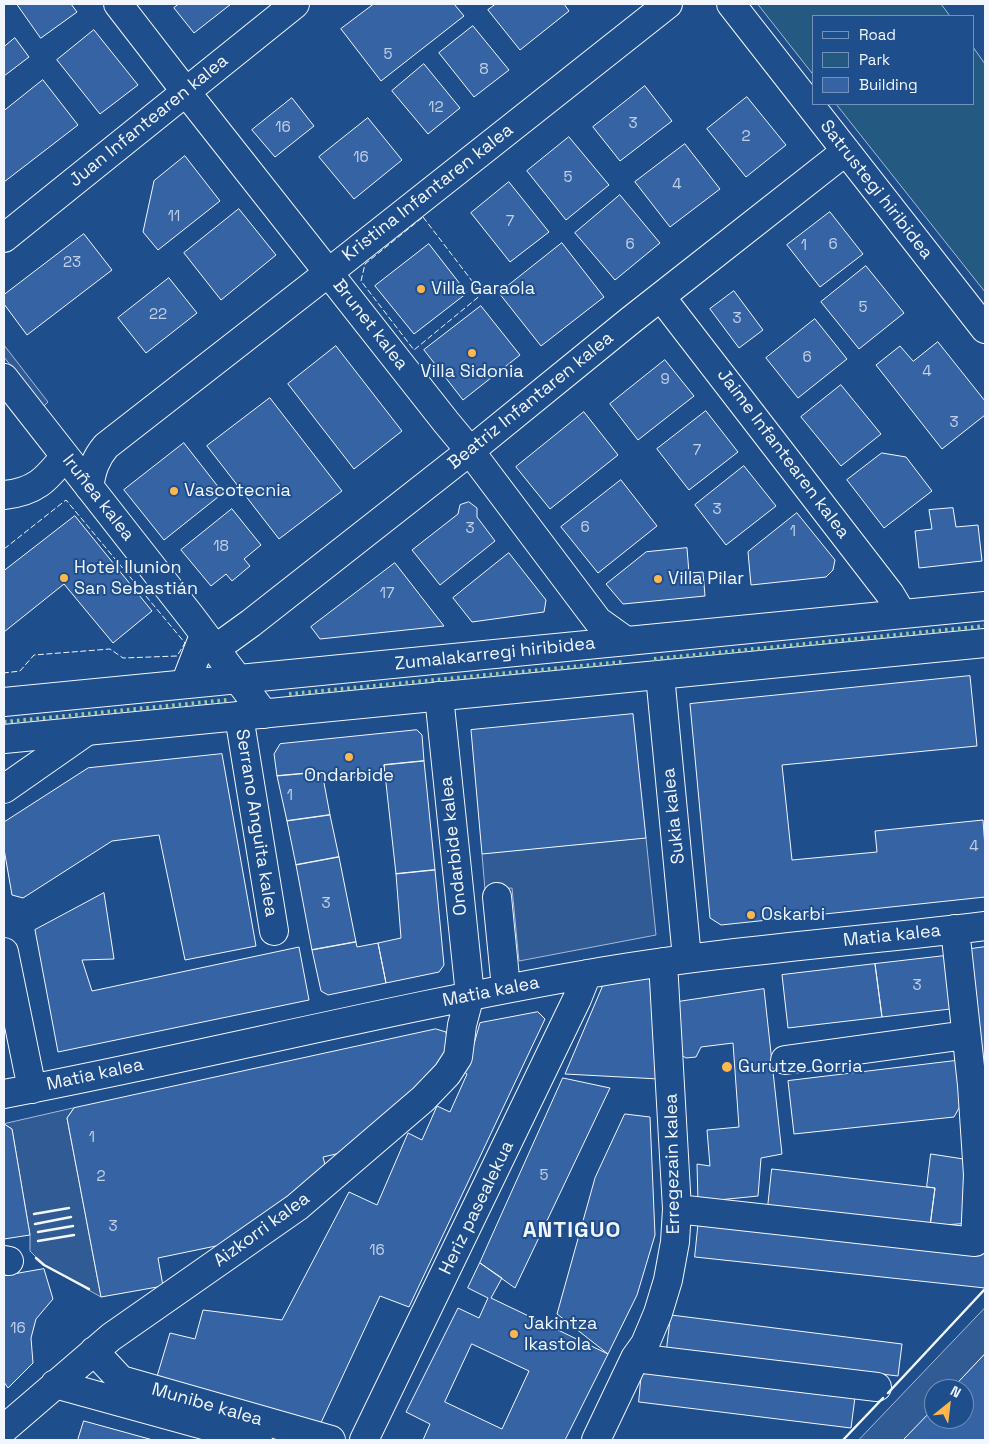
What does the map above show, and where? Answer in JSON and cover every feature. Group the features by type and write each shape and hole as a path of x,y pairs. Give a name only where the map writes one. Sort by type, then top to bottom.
{"street":[{"name":"Brunet kalea","path":"118,4 470,451 598,621 626,641"},
{"name":"Juan Infantearen kalea","path":"4,238 295,4"},
{"name":"Kristina Infantaren kalea","path":"89,487 93,466 98,455 106,446 668,4"},
{"name":"Satrustegi hiribidea","path":"731,4 985,329"},
{"name":"Beatriz Infantaren kalea","path":"210,642 251,623 846,151"},
{"name":"Jaime Infantearen kalea","path":"661,297 890,594 902,614"},
{"name":"Iruñea kalea","path":"4,378 238,679 251,715"},
{"path":"4,495 17,494 32,489 49,476 65,456"},
{"name":"Zumalakarregi hiribidea","path":"4,702 985,606"},
{"path":"185,684 197,657 210,642"},
{"name":"Zumalakarregi hiribidea","path":"4,739 985,643"},
{"name":"Sukia kalea","path":"660,675 675,960"},
{"name":"Ondarbide kalea","path":"439,696 470,995"},
{"name":"Serrano Anguita kalea","path":"251,715 274,931"},
{"path":"4,789 87,731"},
{"path":"497,897 506,988"},
{"name":"Matia kalea","path":"4,1094 470,995 587,974 675,960 985,926"},
{"path":"677,1210 976,1242 978,1175 972,1085 954,929"},
{"path":"4,952 32,1088"},
{"name":"Erregezain kalea","path":"596,1440 635,1358 645,1344 658,1313 668,1280 675,1242 677,1210 675,960"},
{"name":"Heriz pasealekua","path":"364,1440 577,999 587,974"},
{"name":"Aizkorri kalea","path":"4,1429 111,1337 297,1207 423,1099 447,1074 458,1057 462,1025 470,995"},
{"path":"785,1060 966,1036"},
{"name":"Munibe kalea","path":"94,1351 121,1380 331,1440"},
{"path":"635,1358 877,1387"},
{"name":"Munibe kalea","path":"55,1384 258,1440"}],"green space":[{"path":"758,4 941,4 949,15 812,15 812,73"},
{"path":"974,48 985,64 985,292 837,105 974,105"}],"shaded area":[{"path":"4,345 48,402 43,407 4,357"},
{"path":"646,838 656,935 519,961 512,888 485,890 482,854"},
{"path":"74,1108 67,1118 101,1297 44,1265 30,1251 30,1235 12,1129 4,1124"},
{"path":"985,1308 985,1354 961,1379 924,1379 924,1419 904,1440 859,1440"}],"building":[{"path":"17,4 71,4 77,12 41,38"},
{"path":"179,4 231,4 194,33 174,8"},
{"path":"374,4 454,4 464,16 381,81 341,29"},
{"path":"496,4 564,4 569,11 520,50 488,10"},
{"path":"473,26 509,70 474,97 439,53"},
{"path":"94,30 138,85 100,114 57,60"},
{"path":"15,38 29,57 4,76 4,47"},
{"path":"424,64 460,108 428,134 392,91"},
{"path":"43,80 78,125 4,182 4,111"},
{"path":"645,86 672,121 620,161 593,127"},
{"path":"747,97 786,145 746,177 707,129"},
{"path":"292,98 314,126 275,157 252,130"},
{"path":"368,118 402,160 354,199 319,157"},
{"path":"569,137 609,185 566,220 527,171"},
{"path":"685,144 720,189 670,227 635,182"},
{"path":"185,156 220,201 158,250 143,232 154,181"},
{"path":"509,182 549,232 510,262 471,213"},
{"path":"620,195 660,243 615,280 575,233"},
{"path":"239,209 276,255 221,300 184,253"},
{"path":"830,212 863,254 820,287 787,245"},
{"path":"84,234 112,270 27,335 4,304 4,295"},
{"path":"562,243 604,297 541,346 499,293"},
{"name":"Villa Garaola","path":"429,244 467,293 414,334 375,286"},
{"path":"866,266 904,313 859,349 821,302"},
{"path":"169,278 197,313 146,353 118,318"},
{"path":"734,291 763,330 739,348 710,309"},
{"name":"Villa Sidonia","path":"481,306 520,355 463,400 424,350"},
{"path":"815,319 847,359 798,398 766,358"},
{"path":"938,342 985,401 985,415 942,449 876,365 900,346 913,361"},
{"path":"336,346 402,431 354,469 288,384"},
{"path":"665,360 694,396 638,440 610,404"},
{"path":"841,385 881,434 841,466 801,417"},
{"path":"270,398 342,491 279,539 207,446"},
{"path":"706,411 738,452 689,490 657,449"},
{"path":"584,412 618,455 550,509 516,467"},
{"name":"Vascotecnia","path":"184,443 223,493 164,540 124,490"},
{"path":"882,453 906,457 932,491 884,528 847,480"},
{"path":"744,466 776,506 726,545 695,505"},
{"path":"621,480 657,526 598,573 561,527"},
{"path":"469,502 477,508 477,517 495,541 440,585 412,550 458,514 460,505"},
{"path":"953,508 956,527 978,525 982,561 919,568 915,531 932,529 929,510"},
{"path":"232,509 261,545 244,559 250,566 232,581 226,574 211,586 181,550"},
{"path":"797,513 835,560 833,570 826,577 751,585 748,552"},
{"name":"Hotel Ilunion San Sebastián","path":"75,516 152,611 113,643 64,584 4,632 4,571"},
{"name":"Villa Pilar","path":"687,548 689,573 703,572 705,596 623,604 606,584 646,552"},
{"path":"509,553 546,600 544,612 472,622 453,598"},
{"path":"395,563 444,626 320,639 311,627"},
{"path":"970,676 977,746 782,765 792,860 877,852 875,831 983,820 985,897 721,925 710,918 690,704"},
{"path":"633,714 646,838 482,854 471,730"},
{"name":"Ondarbide","path":"417,730 422,735 424,761 384,765 385,774 324,780 322,772 277,776 274,754 280,744"},
{"path":"222,754 256,946 185,960 159,835 112,841 23,898 12,895 4,849 4,822 88,768"},
{"name":"Ondarbide","path":"424,761 435,870 396,874 384,765"},
{"path":"322,772 330,815 287,821 277,776"},
{"path":"330,815 339,857 296,865 287,821"},
{"path":"339,857 356,942 312,950 296,865"},
{"path":"435,870 444,965 439,972 386,983 378,943 401,938 396,874"},
{"path":"104,893 114,959 82,960 92,991 299,947 309,1000 58,1052 35,930"},
{"path":"356,942 357,947 378,943 386,983 328,995 321,991 312,950"},
{"path":"985,947 985,1072 980,1072 964,950"},
{"path":"953,955 959,1008 882,1017 875,964"},
{"path":"875,964 882,1017 788,1028 782,975"},
{"path":"653,978 659,1079 565,1074 603,985"},
{"path":"764,989 782,1154 761,1158 758,1196 698,1202 697,1164 710,1166 707,1130 739,1127 733,1043 701,1047 696,1057 686,1058 675,1051 671,1003"},
{"path":"538,1012 545,1019 409,1307 380,1296 319,1427 155,1383 170,1333 195,1339 203,1310 282,1320 349,1192 377,1205 408,1133 422,1140 437,1106 450,1112 467,1074 460,1068 474,1044 480,1023"},
{"path":"436,1029 446,1032 449,1050 439,1067 345,1152 323,1157 327,1172 235,1242 158,1258 163,1286 101,1297 67,1118 74,1108"},
{"path":"963,1060 969,1090 954,1117 794,1134 788,1081"},
{"path":"563,1078 610,1088 515,1288 480,1263"},
{"path":"625,1114 650,1117 655,1235 637,1295 608,1354 557,1314 595,1178"},
{"path":"4,1124 12,1129 30,1235 4,1239"},
{"path":"931,1154 970,1160 971,1223 930,1226 935,1188 927,1187"},
{"path":"772,1169 935,1188 930,1226 768,1207"},
{"path":"699,1218 985,1248 985,1288 695,1257"},
{"name":"Jakintza Ikastola","path":"480,1263 502,1278 491,1298 608,1354 565,1440 423,1440 430,1424 406,1412 458,1308 479,1318 488,1298 468,1288","holes":["472,1344 529,1371 502,1429 445,1402"]},
{"path":"44,1269 53,1299 36,1319 31,1338 33,1363 8,1388 4,1382 4,1276"},
{"path":"671,1315 902,1344 898,1376 667,1348"},
{"path":"985,1354 985,1440 903,1440 924,1418 924,1429 974,1429 974,1379 961,1379"},
{"path":"642,1370 855,1397 851,1428 639,1402"},
{"path":"84,1421 153,1440 78,1440"}],"hedge":[{"path":"654,659 985,626"},
{"path":"289,694 622,662"},
{"path":"4,722 227,700"}],"fence":[{"path":"423,217 482,294 414,350 361,281 365,264 423,217"},
{"path":"4,549 66,500 185,643 177,656 123,658 110,649 34,655 20,671 4,673"}],"wall":[{"path":"34,1214 69,1208"},
{"path":"35,1224 71,1217"},
{"path":"38,1232 73,1226"},
{"path":"38,1241 74,1235"},
{"path":"36,1258 44,1265 89,1289"},
{"path":"888,1393 985,1289"},
{"path":"843,1440 883,1398"}],"place":[{"name":"Villa Garaola","path":"421,289"},
{"name":"Villa Sidonia","path":"472,353"},
{"name":"Vascotecnia","path":"174,491"},
{"name":"Hotel Ilunion San Sebastián","path":"64,578"},
{"name":"Villa Pilar","path":"658,579"},
{"name":"Ondarbide","path":"349,757"},
{"name":"Oskarbi","path":"751,915"},
{"name":"Gurutze Gorria","path":"727,1067"},
{"name":"Jakintza Ikastola","path":"514,1334"}],"district":[{"name":"ANTIGUO","path":"572,1231"}]}
